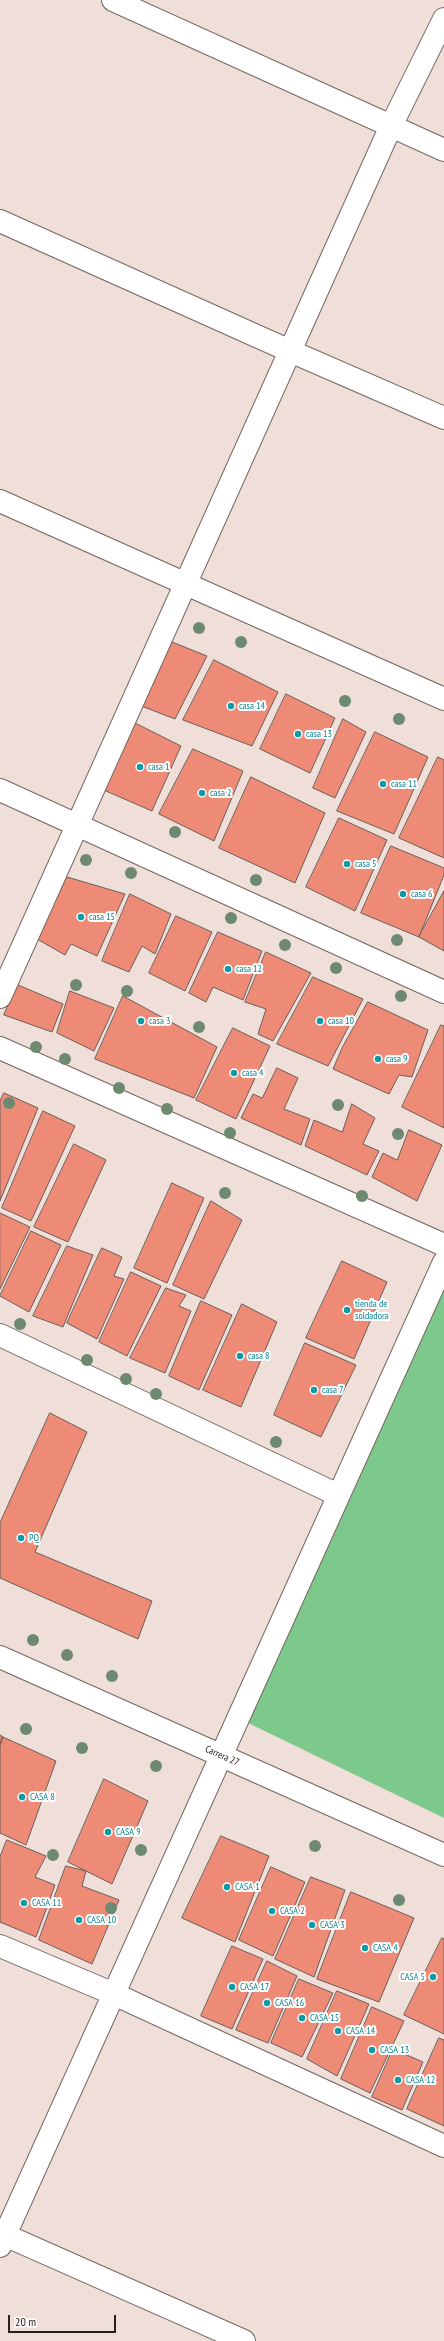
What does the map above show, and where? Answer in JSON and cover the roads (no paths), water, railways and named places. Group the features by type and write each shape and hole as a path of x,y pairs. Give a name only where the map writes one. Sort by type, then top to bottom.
{"street":[{"path":"113,0 444,150"},
{"path":"0,997 391,126 444,19"},
{"path":"0,221 290,351 444,418"},
{"path":"0,501 444,699"},
{"path":"0,790 444,992"},
{"path":"0,1048 444,1245"},
{"path":"244,2341 2,2238 114,1994 444,1262"},
{"path":"0,1335 338,1495"},
{"name":"Carrera 27","path":"0,1657 444,1855"},
{"path":"0,1946 114,1994 444,2146"}],"place":[{"name":"casa 14","path":"231,706"},
{"name":"casa 13","path":"298,734"},
{"name":"casa 1","path":"140,767"},
{"name":"casa 11","path":"383,784"},
{"name":"casa 2","path":"202,793"},
{"name":"casa 5","path":"347,864"},
{"name":"casa 6","path":"403,894"},
{"name":"casa 15","path":"81,917"},
{"name":"casa 12","path":"228,969"},
{"name":"casa 3","path":"141,1021"},
{"name":"casa 10","path":"320,1021"},
{"name":"casa 9","path":"378,1059"},
{"name":"casa 4","path":"234,1073"},
{"name":"tienda de soldadora","path":"347,1310"},
{"name":"casa 8","path":"240,1356"},
{"name":"casa 7","path":"314,1390"},
{"name":"PQ","path":"21,1538"},
{"name":"CASA 8","path":"22,1797"},
{"name":"CASA 9","path":"108,1832"},
{"name":"CASA 1","path":"227,1887"},
{"name":"CASA 11","path":"24,1903"},
{"name":"CASA 2","path":"272,1911"},
{"name":"CASA 10","path":"79,1920"},
{"name":"CASA 3","path":"312,1925"},
{"name":"CASA 4","path":"365,1948"},
{"name":"CASA 5","path":"433,1977"},
{"name":"CASA 17","path":"232,1987"},
{"name":"CASA 16","path":"267,2003"},
{"name":"CASA 15","path":"302,2018"},
{"name":"CASA 14","path":"338,2031"},
{"name":"CASA 13","path":"372,2050"},
{"name":"CASA 12","path":"398,2080"}]}
